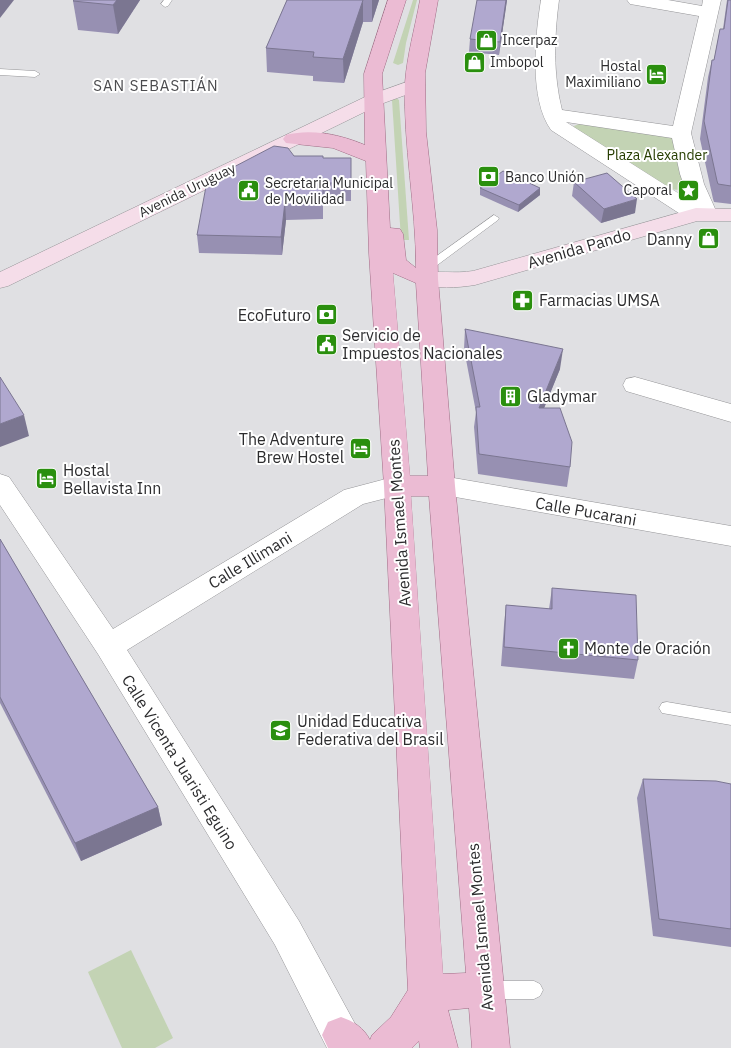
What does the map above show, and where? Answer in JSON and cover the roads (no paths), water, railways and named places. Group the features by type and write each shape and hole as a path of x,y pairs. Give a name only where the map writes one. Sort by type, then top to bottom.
{"main road":[{"name":"Avenida Ismael Montes","path":"397,0 373,74 376,158 426,993 439,1048"},
{"name":"Avenida Ismael Montes","path":"429,0 415,77 419,161 442,486 491,1048"},
{"path":"284,138 330,139 358,148 376,158"},
{"path":"379,217 392,226 394,261 398,267 411,275 427,273"},
{"path":"397,486 442,486"},
{"path":"426,993 485,990"},
{"path":"385,1048 404,1030 426,993"},
{"path":"422,1048 426,993"}],"street":[{"path":"550,0 546,23 546,62 552,114 558,126 701,214"},
{"path":"636,0 710,6 681,133 691,181 701,214"},
{"name":"Avenida Uruguay","path":"0,263 48,248 284,138 374,92 415,77"},
{"path":"552,114 681,133"},
{"name":"Avenida Pando","path":"427,273 458,281 475,278 701,214 731,215"},
{"name":"Avenida Uruguay","path":"0,281 48,248"},
{"path":"635,385 731,413"},
{"name":"Calle Vicenta Juaristi Eguino","path":"0,484 108,646 287,933 347,1044"},
{"name":"Calle Illimani","path":"108,646 354,497 397,486"},
{"name":"Calle Pucarani","path":"442,486 731,536"}],"lane":[{"path":"0,72 34,74"},
{"path":"427,273 494,218"},
{"path":"667,708 731,719"},
{"path":"485,990 534,990"}],"place":[{"name":"Incerpaz","path":"486,40"},
{"name":"Imbopol","path":"474,62"},
{"name":"Hostal Maximiliano","path":"657,74"},
{"name":"Banco Unión","path":"489,177"},
{"name":"Caporal","path":"688,190"},
{"name":"Secretaria Municipal de Movilidad","path":"249,191"},
{"name":"Danny","path":"708,239"},
{"name":"Farmacias UMSA","path":"523,300"},
{"name":"EcoFuturo","path":"327,315"},
{"name":"Servicio de Impuestos Nacionales","path":"326,344"},
{"name":"Gladymar","path":"511,396"},
{"name":"The Adventure Brew Hostel","path":"360,448"},
{"name":"Hostal Bellavista Inn","path":"47,479"},
{"name":"Monte de Oración","path":"568,648"},
{"name":"Unidad Educativa Federativa del Brasil","path":"281,730"}],"district":[{"name":"SAN SEBASTIÁN","path":"156,86"}],"park label":[{"name":"Plaza Alexander","path":"657,155"}]}
